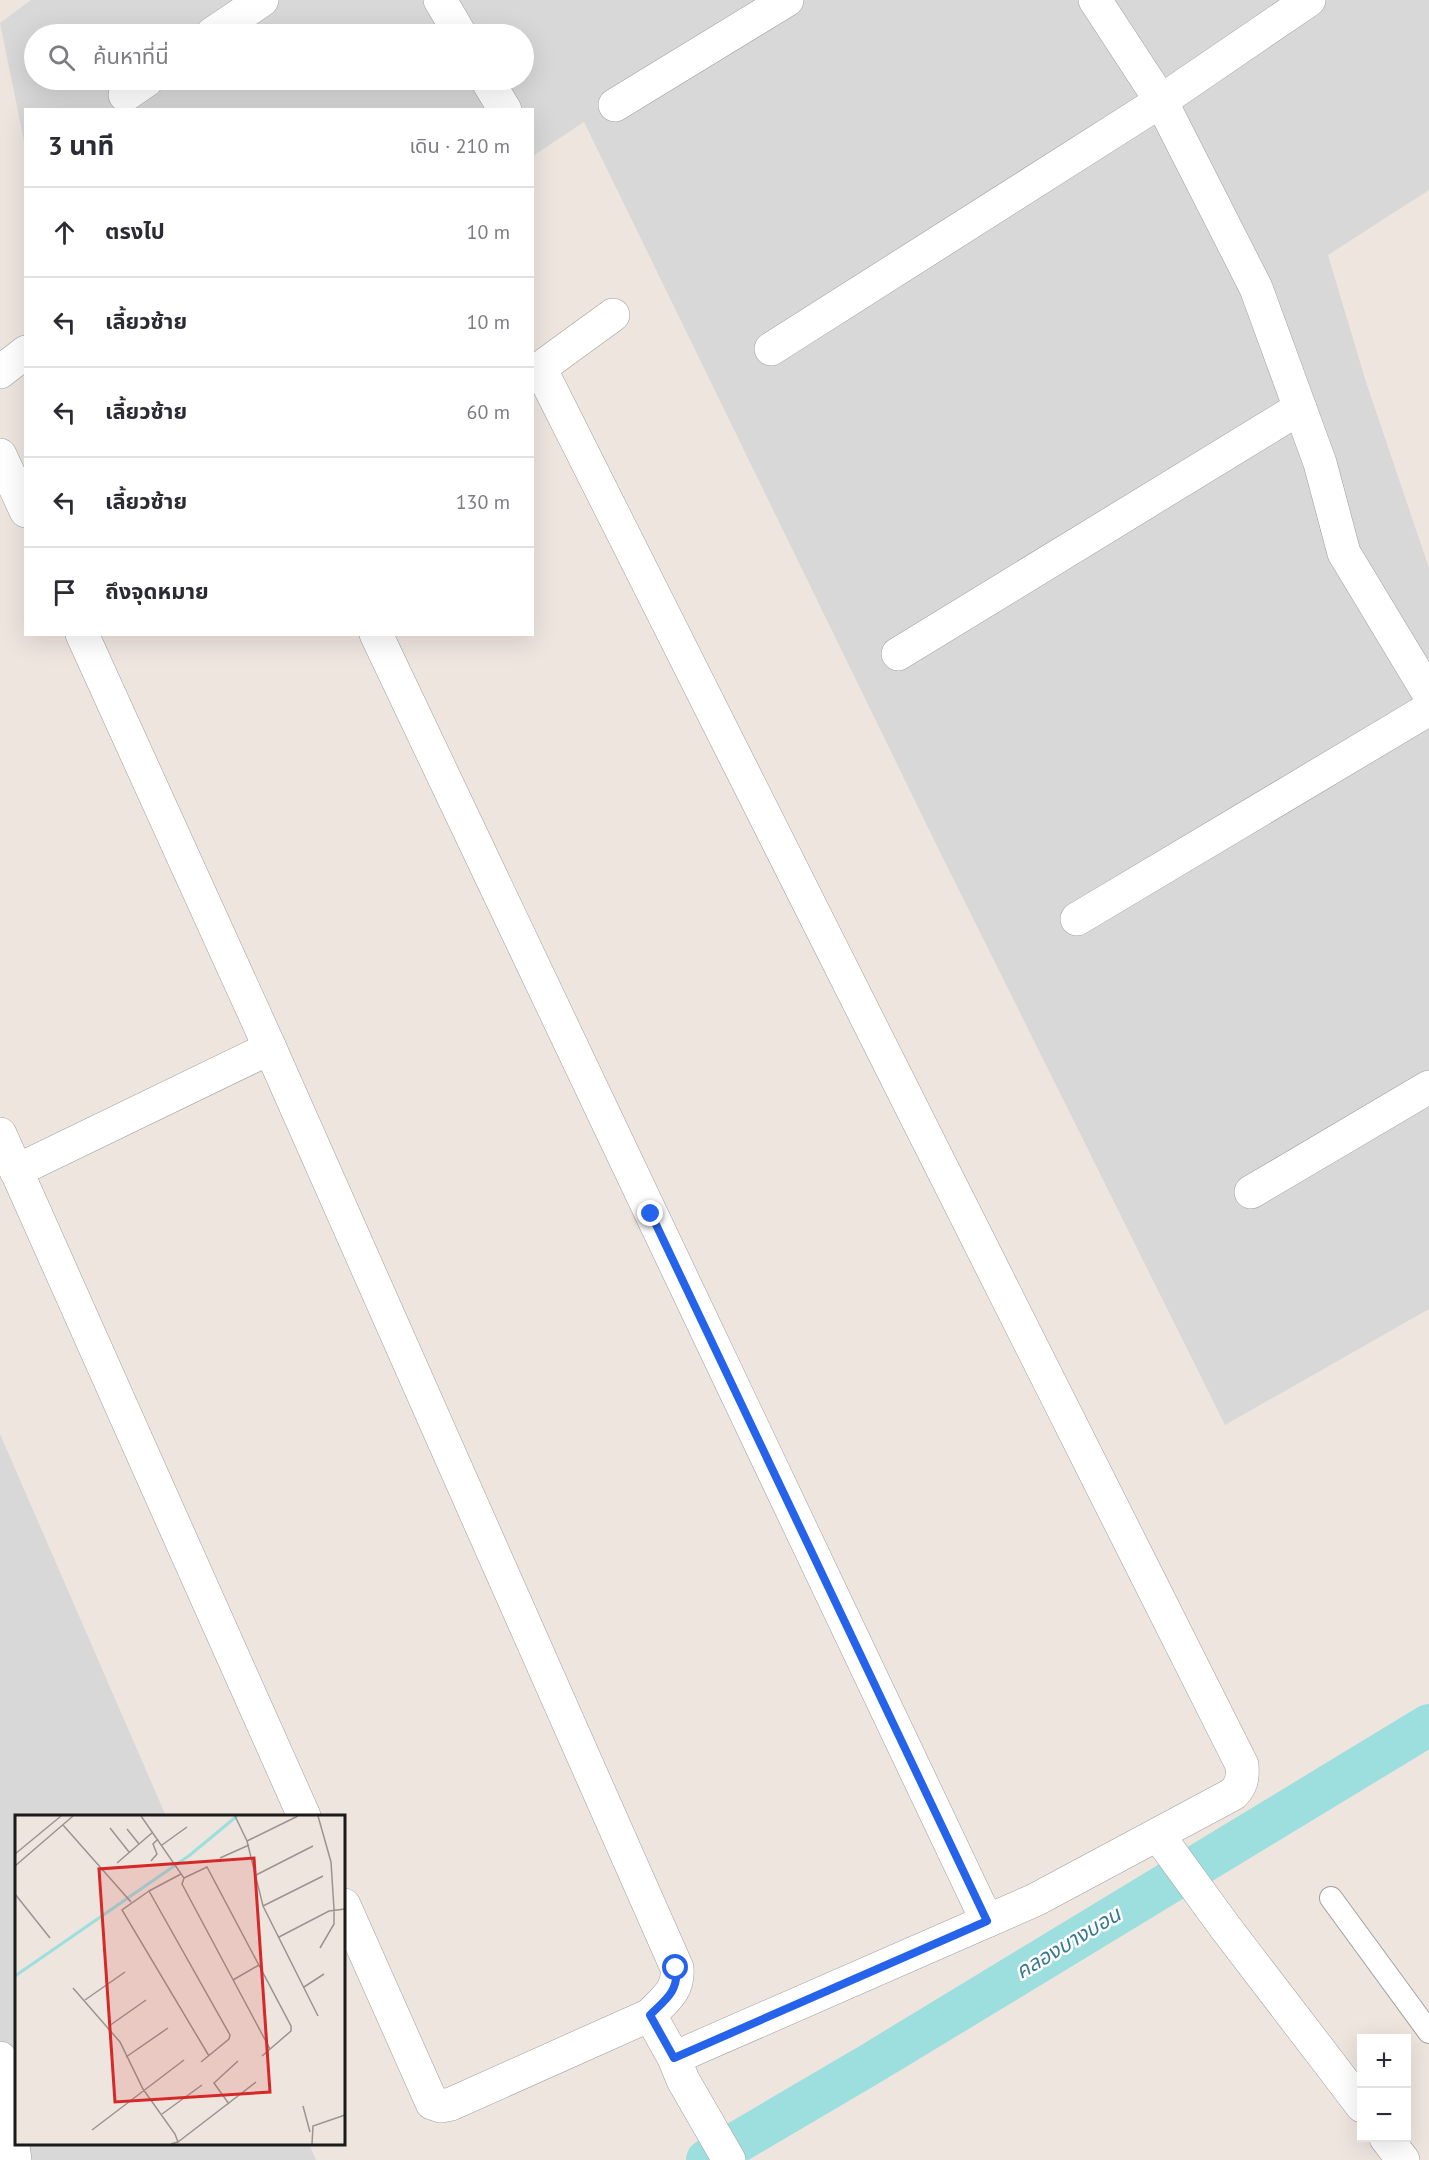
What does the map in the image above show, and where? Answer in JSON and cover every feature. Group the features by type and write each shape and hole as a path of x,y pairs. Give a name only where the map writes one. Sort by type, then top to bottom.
{"street":[{"path":"227,24 262,0"},
{"path":"440,0 454,24"},
{"path":"615,105 787,0"},
{"path":"1095,0 1161,101 1256,288 1320,463 1344,553 1429,694"},
{"path":"771,349 1161,101 1309,0"},
{"path":"493,90 504,108"},
{"path":"613,315 536,371 1242,1765 1243,1779 1233,1794 1168,1847 1035,1900 674,2058"},
{"path":"0,372 24,354"},
{"path":"898,654 1300,408"},
{"path":"0,455 24,507"},
{"path":"83,636 270,1048 676,1968 678,1979 675,1988 650,2015 451,2104 441,2106 432,2103 345,1907"},
{"path":"377,636 987,1921"},
{"path":"1077,919 1429,710"},
{"path":"16,1171 270,1048"},
{"path":"1251,1192 1429,1087"},
{"path":"0,1134 304,1815"},
{"path":"1168,1847 1225,1927 1357,2099"},
{"path":"650,2015 674,2058 683,2080 729,2160"},
{"path":"0,2058 15,2160"},
{"path":"1389,2142 1403,2160"}],"lane":[{"path":"1331,1898 1429,2032"}],"shaded area":[{"path":"31,0 1429,0 1429,190 1328,255 1366,382 1429,568 1429,1309 1225,1425 936,844 584,122 534,155 534,108 24,108 24,141 0,23"},
{"path":"0,1434 166,1815 15,1815 15,2145 309,2145 316,2160 0,2160"}],"waterway":[{"name":"คลองบางบอน","path":"707,2160 872,2063 1429,1725"}],"route":[{"path":"651,1214 987,1921 674,2058 650,2015 675,1988 678,1979 676,1968"}]}
